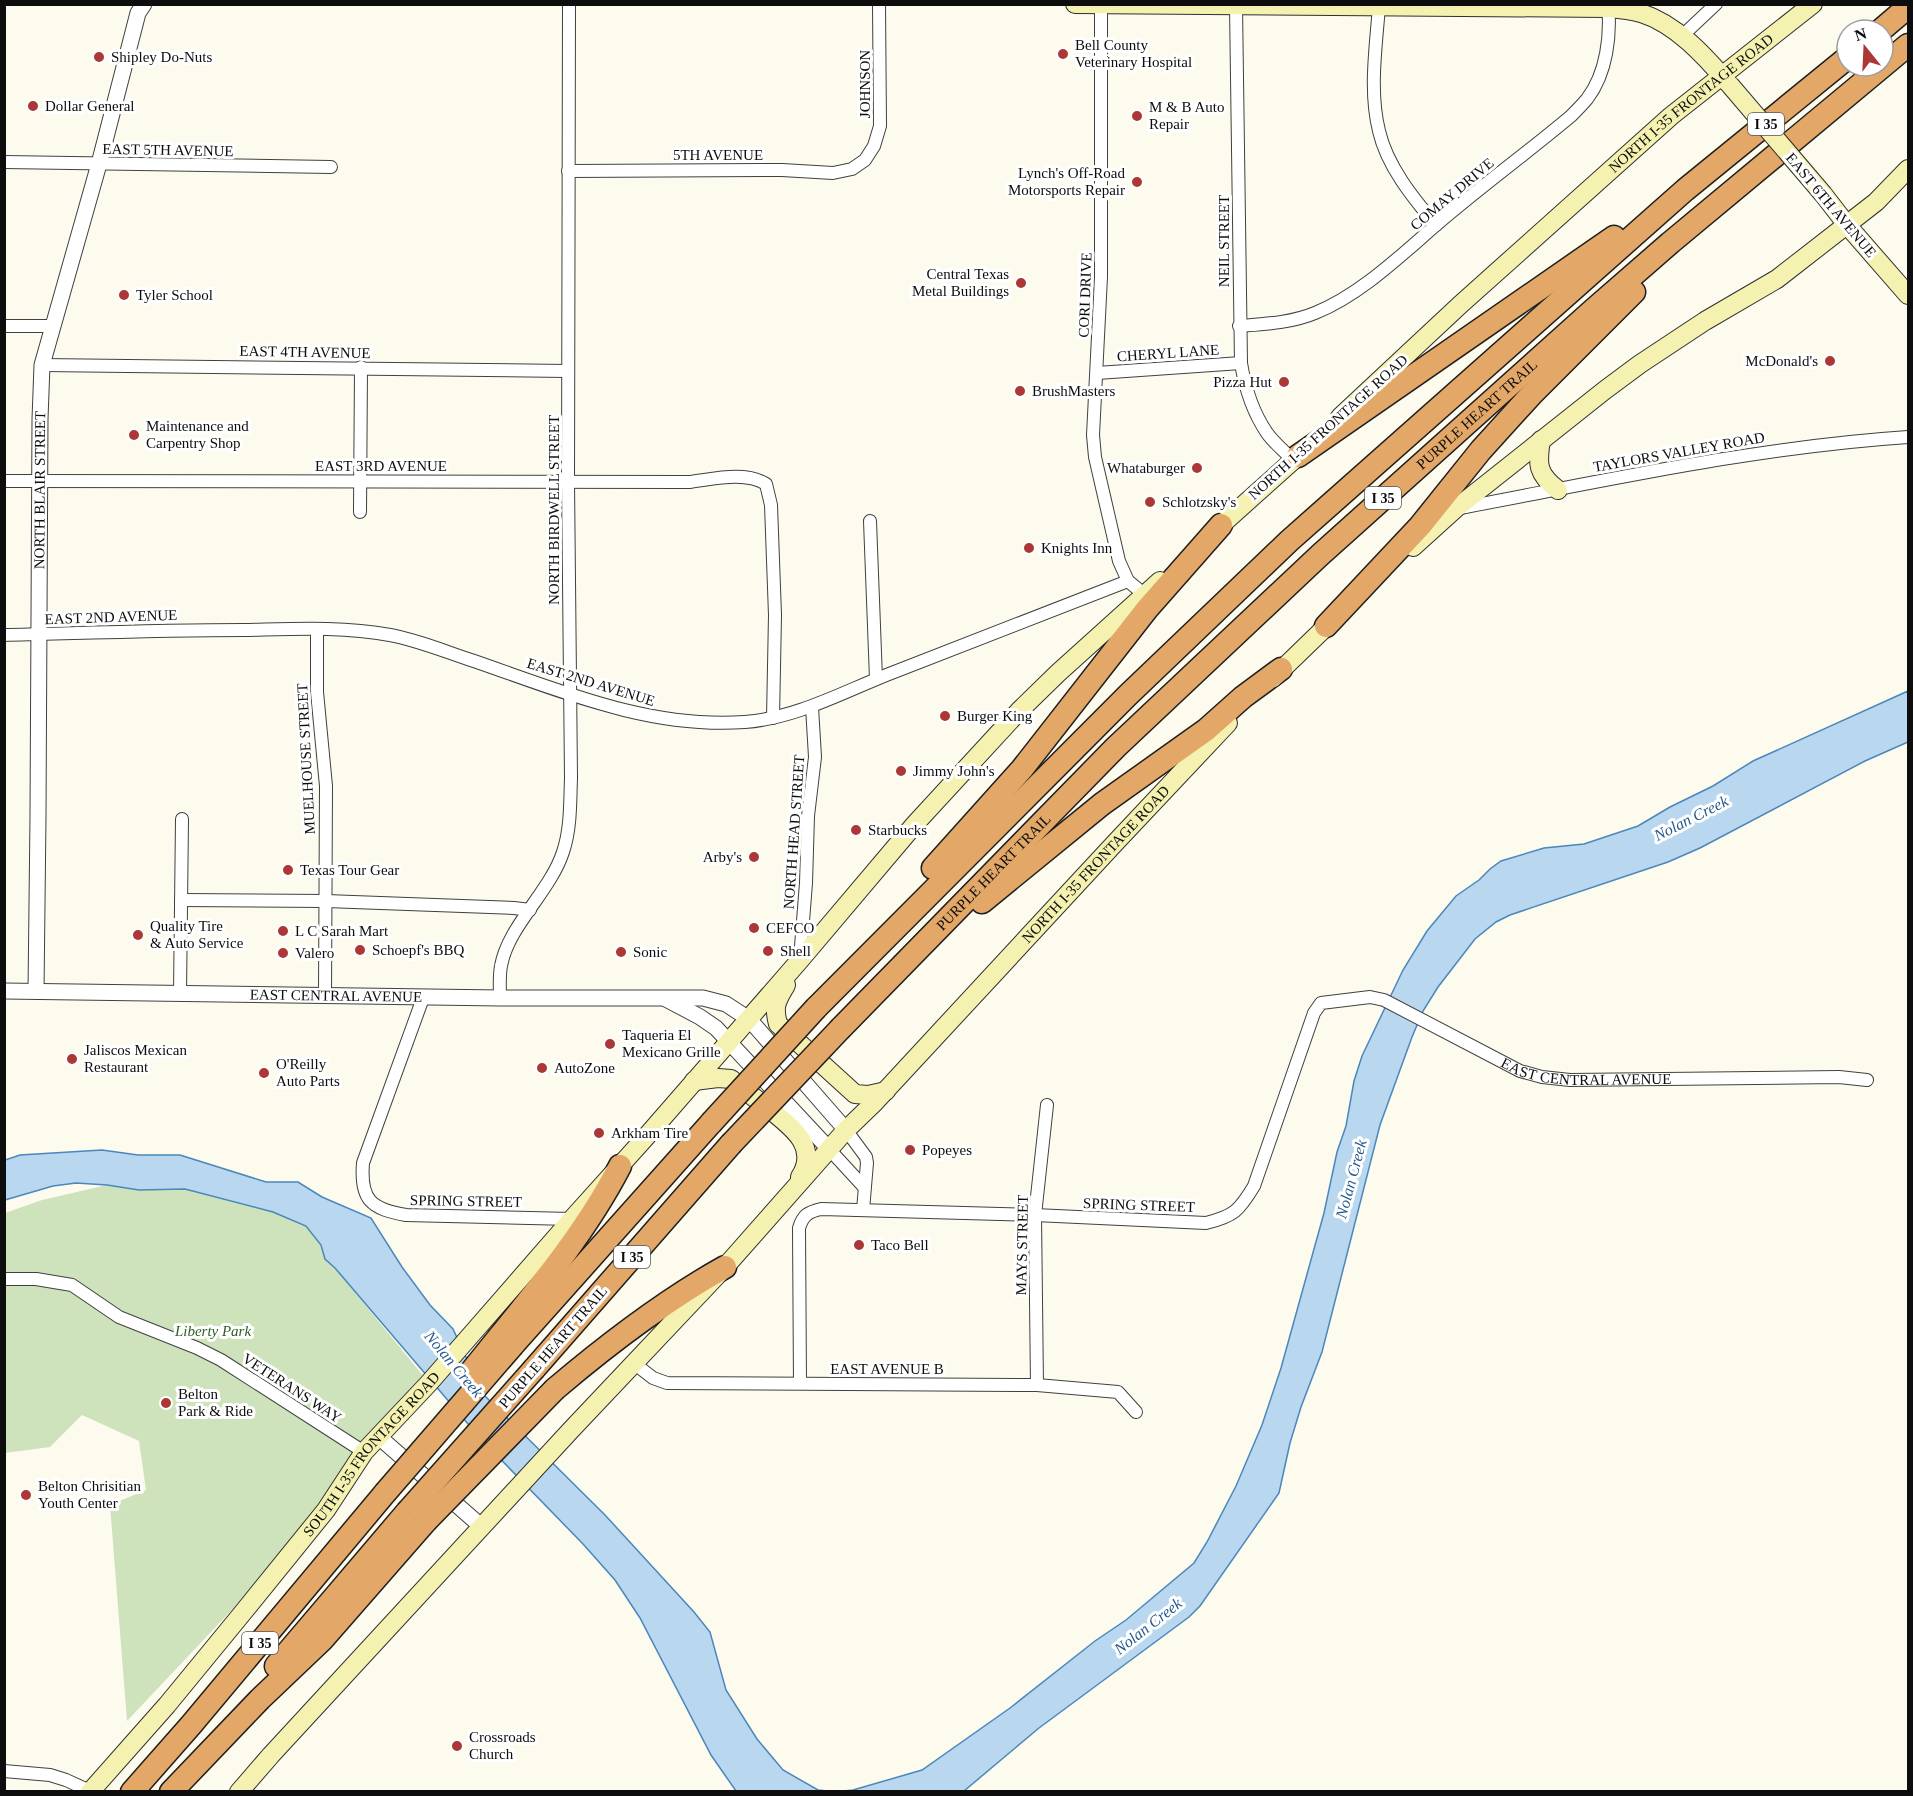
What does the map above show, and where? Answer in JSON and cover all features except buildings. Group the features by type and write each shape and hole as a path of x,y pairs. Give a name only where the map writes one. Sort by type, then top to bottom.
{"highway":[{"path":"1895,18 1908,7"},
{"name":"PURPLE HEART TRAIL","path":"171,1791 416,1516 534,1369 731,1144 1116,747 1320,555 1592,310 1908,45"},
{"name":"PURPLE HEART TRAIL","path":"506,1341 711,1124 850,971 1128,695 1289,542 1685,190 1835,68"},
{"path":"1295,458 1685,190"},
{"path":"1326,626 1420,526 1481,450 1531,395 1735,190"},
{"path":"850,971 898,906 1014,777 1147,609 1221,525"},
{"path":"886,982 1080,820 1206,730 1243,697 1281,669"},
{"path":"506,1341 604,1196 620,1166"},
{"path":"416,1516 555,1389 611,1342 706,1277 725,1267"},
{"name":"I 35","path":"132,1791 191,1725 389,1489 452,1395 506,1341"}],"main road":[{"name":"EAST 6TH AVENUE","path":"1075,4 1608,6 1644,14 1671,28 1698,50 1908,295"},
{"name":"NORTH I-35 FRONTAGE ROAD","path":"730,1041 915,824 978,754 1058,673 1671,116 1726,80 1813,4"},
{"name":"NORTH I-35 FRONTAGE ROAD","path":"829,1149 886,1091 1185,768 1281,669 1455,508 1640,364 1705,321 1777,279 1876,202 1908,170"},
{"path":"1542,440 1538,457 1540,472 1558,490"},
{"path":"800,960 776,1002 775,1013 778,1024 855,1094 868,1095 886,1091"},
{"name":"SOUTH I-35 FRONTAGE ROAD","path":"90,1791 167,1705 252,1602 326,1510 364,1452 466,1342 730,1041"},
{"path":"694,1081 731,1079 796,1131 805,1145 807,1159 803,1173 780,1205"},
{"path":"239,1791 570,1431 725,1267 829,1149"}],"street":[{"name":"NORTH BLAIR STREET","path":"36,991 42,365 99,164 138,13 144,4"},
{"name":"NORTH BIRDWELL STREET","path":"500,998 501,966 507,948 550,880 563,853 570,822 569,4"},
{"name":"JOHNSON","path":"865,160 874,146 880,126 879,4"},
{"path":"1681,37 1716,4"},
{"name":"CORI DRIVE","path":"1101,5 1101,277 1093,413 1095,457 1119,561 1128,581"},
{"name":"NEIL STREET","path":"1236,6 1240,363 1245,387 1267,434 1295,458"},
{"path":"1379,6 1374,66 1378,130 1391,163 1419,205 1436,225"},
{"name":"COMAY DRIVE","path":"1239,326 1292,320 1315,314 1330,306 1366,283 1407,251 1571,116 1588,97 1598,79 1608,43 1608,6"},
{"name":"5TH AVENUE","path":"568,171 782,170 833,173 852,169 865,160"},
{"name":"EAST 5TH AVENUE","path":"4,162 331,167"},
{"path":"4,326 54,326"},
{"name":"CHERYL LANE","path":"1097,373 1240,363"},
{"name":"EAST 4TH AVENUE","path":"42,365 568,371"},
{"path":"360,512 361,367"},
{"name":"TAYLORS VALLEY ROAD","path":"1455,508 1760,452 1843,441 1908,436"},
{"name":"EAST 3RD AVENUE","path":"4,481 690,482 723,477 756,477 766,484 771,505 775,615 773,718"},
{"path":"870,521 876,679"},
{"path":"1128,581 1145,595"},
{"name":"EAST 2ND AVENUE","path":"4,635 121,631 317,629 361,631 392,635 422,643 570,694 637,714 700,723 744,722 773,718 812,707 876,679 1128,581"},
{"name":"MUELHOUSE STREET","path":"317,629 316,692 326,786 324,995"},
{"name":"NORTH HEAD STREET","path":"800,960 808,816 815,757 812,707"},
{"path":"180,993 182,819"},
{"path":"181,900 326,901 530,910"},
{"name":"EAST CENTRAL AVENUE","path":"4,991 423,998 703,998 726,1004 749,1019 866,1156 863,1210"},
{"name":"EAST CENTRAL AVENUE","path":"1321,1003 1370,997 1384,1000 1492,1058 1520,1071 1542,1077 1593,1080 1839,1077 1867,1080"},
{"name":"SPRING STREET","path":"423,998 363,1163 362,1178 366,1195 381,1210 406,1215 572,1219"},
{"name":"EAST CENTRAL AVENUE","path":"666,999 700,1017 730,1041 864,1187"},
{"name":"SPRING STREET","path":"800,1383 799,1228 803,1217 821,1209 1206,1223 1227,1218 1243,1205 1254,1186 1314,1013 1321,1003"},
{"name":"MAYS STREET","path":"1037,1385 1035,1215 1047,1106"},
{"name":"VETERANS WAY","path":"4,1279 36,1279 72,1285 119,1317 197,1348 220,1360 364,1452"},
{"name":"EAST AVENUE B","path":"635,1364 653,1378 667,1383 1037,1385 1118,1392 1136,1412"},
{"path":"385,1430 482,1527"},
{"path":"4,1771 50,1775 90,1791"}],"green space":[{"name":"Liberty Park","path":"107,1185 139,1190 185,1189 273,1212 306,1226 321,1245 325,1259 335,1268 429,1383 326,1510 127,1721 110,1505 146,1490 139,1441 82,1415 50,1447 5,1453 5,1213 42,1200"}],"water":[{"name":"Nolan Creek","path":"1908,691 1908,742 1865,761 1700,848 1668,862 1510,915 1496,922 1475,939 1438,987 1423,1011 1380,1125 1322,1352 1290,1443 1279,1493 1200,1606 1189,1617 1039,1728 964,1791 834,1792 853,1790 922,1770 1010,1708 1095,1641 1126,1620 1194,1563 1236,1486 1262,1425 1281,1368 1324,1213 1337,1152 1346,1126 1354,1081 1362,1056 1403,970 1427,931 1456,896 1501,861 1544,848 1584,844 1638,826 1713,786 1753,761"},
{"name":"Nolan Creek","path":"102,1150 138,1155 180,1155 266,1182 298,1182 322,1197 371,1218 402,1267 430,1305 453,1329 483,1394 605,1515 710,1632 726,1690 757,1739 783,1770 818,1790 828,1791 736,1791 711,1755 640,1618 615,1580 480,1438 325,1259 321,1245 306,1226 273,1212 185,1189 139,1190 76,1183 53,1186 5,1200 5,1160 20,1155"}],"place":[{"name":"Bell County Veterinary Hospital","path":"1063,54"},
{"name":"Shipley Do-Nuts","path":"99,57"},
{"name":"Dollar General","path":"33,106"},
{"name":"M & B Auto Repair","path":"1137,116"},
{"name":"Lynch's Off-Road Motorsports Repair","path":"1137,182"},
{"name":"Central Texas Metal Buildings","path":"1021,283"},
{"name":"Tyler School","path":"124,295"},
{"name":"McDonald's","path":"1830,361"},
{"name":"Pizza Hut","path":"1284,382"},
{"name":"BrushMasters","path":"1020,391"},
{"name":"Maintenance and Carpentry Shop","path":"134,435"},
{"name":"Whataburger","path":"1197,468"},
{"name":"Schlotzsky's","path":"1150,502"},
{"name":"Knights Inn","path":"1029,548"},
{"name":"Burger King","path":"945,716"},
{"name":"Jimmy John's","path":"901,771"},
{"name":"Starbucks","path":"856,830"},
{"name":"Arby's","path":"754,857"},
{"name":"Texas Tour Gear","path":"288,870"},
{"name":"CEFCO","path":"754,928"},
{"name":"L C Sarah Mart","path":"283,931"},
{"name":"Quality Tire & Auto Service","path":"138,935"},
{"name":"Schoepf's BBQ","path":"360,950"},
{"name":"Shell","path":"768,951"},
{"name":"Sonic","path":"621,952"},
{"name":"Valero","path":"283,953"},
{"name":"Taqueria El Mexicano Grille","path":"610,1044"},
{"name":"Jaliscos Mexican Restaurant","path":"72,1059"},
{"name":"AutoZone","path":"542,1068"},
{"name":"O'Reilly Auto Parts","path":"264,1073"},
{"name":"Arkham Tire","path":"599,1133"},
{"name":"Popeyes","path":"910,1150"},
{"name":"Taco Bell","path":"859,1245"},
{"name":"Belton Park & Ride","path":"166,1403"},
{"name":"Belton Chrisitian Youth Center","path":"26,1495"},
{"name":"Crossroads Church","path":"457,1746"}]}
